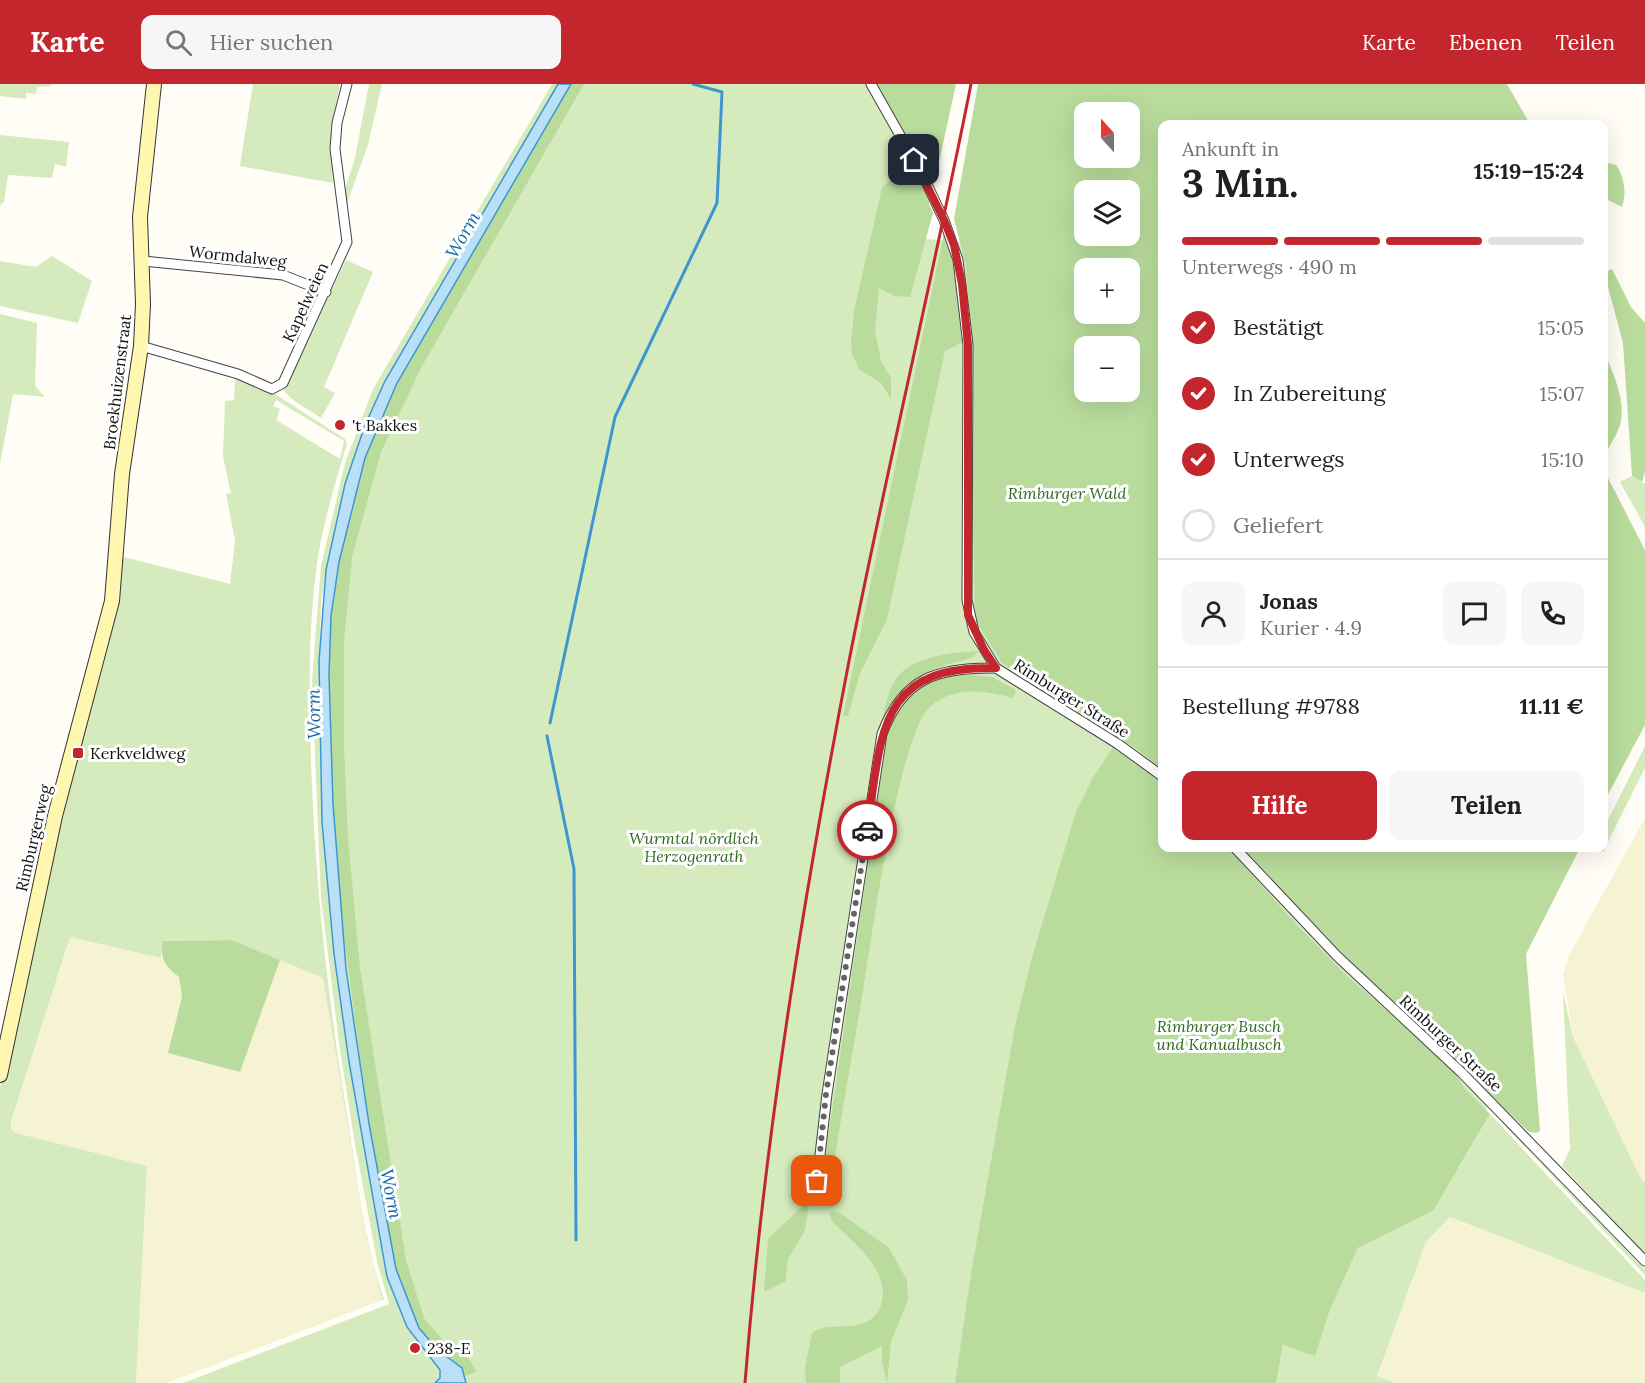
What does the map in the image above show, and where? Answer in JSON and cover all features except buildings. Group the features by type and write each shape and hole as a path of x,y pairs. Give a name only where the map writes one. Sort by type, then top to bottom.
{"street":[{"name":"Broekhuizenstraat","path":"110,612 122,474 141,346 143,261 140,217 154,84"},
{"name":"Kapelweien","path":"141,346 238,374 275,388 284,383 347,242 335,149 340,106 347,84"},
{"name":"Rimburger Straße","path":"871,84 923,176 944,220 958,260 968,345 968,615 979,641 996,668 1118,744 1158,773"},
{"name":"Wormdalweg","path":"143,261 283,275 326,292"},
{"name":"Rimburgerweg","path":"0,1075 52,827 110,612"},
{"path":"817,1181 826,1094 882,734 896,704 916,684 953,669 996,668"},
{"name":"Rimburger Straße","path":"1240,852 1337,956 1462,1073 1645,1261"}],"shaded area":[{"path":"1645,818 1645,1181 1642,1181 1573,1037 1563,975 1569,955"},
{"path":"70,937 161,958 166,966 179,977 182,997 169,1052 240,1072 280,960 323,978 367,1240 382,1300 167,1383 136,1383 147,1166 11,1130 11,1123"},
{"path":"1450,1217 1645,1293 1645,1383 1396,1383 1377,1376 1426,1242"}],"green space":[{"path":"0,84 51,84 51,86 37,87 36,94 26,93 26,99 0,96"},
{"path":"253,84 340,84 331,129 333,183 240,166"},
{"path":"369,84 382,84 368,145 345,209 343,195 355,158"},
{"path":"552,84 558,84 385,381 359,441 345,484 326,568 321,603 319,661 322,822 334,954 349,1062 387,1277 407,1327 439,1369 440,1378 435,1383 183,1383 389,1304 377,1261 355,1144 340,1050 321,898 312,681 321,566 345,463 373,389"},
{"name":"Wurmtal nördlich Herzogenrath","path":"564,84 880,84 914,133 932,173 933,185 930,199 916,238 1158,259 1158,852 1566,852 1518,953 1525,1120 1496,1109 1645,1269 1645,1275 1488,1107 1477,1118 1458,1169 1490,1114 1645,1280 1645,1293 1450,1217 1426,1242 1377,1376 1396,1383 1276,1383 1283,1345 1315,1355 1330,1310 1358,1248 1433,1211 1277,1214 1264,1383 458,1383 398,1299 338,949 324,682 343,512"},
{"path":"571,84 584,84 421,368 381,452 352,557 344,641 344,747 348,838 360,968 406,1260 424,1318 449,1347 452,1345 466,1355 477,1372 464,1376 462,1368 438,1350 419,1328 399,1283 369,1124 341,915 333,804 329,675 331,616 339,562 365,458 397,383"},
{"path":"874,84 956,84 938,167 928,175"},
{"name":"Rimburger Wald","path":"978,84 1507,84 1528,120 1158,120 1158,766 1138,750 1002,663 975,620 969,310 966,266 954,219"},
{"path":"0,135 69,142 66,167 55,164 52,178 8,175 4,202 0,205"},
{"path":"910,161 933,213 910,297 895,296 879,288 875,331 881,361 891,378 891,399 881,383 859,369 852,354 851,342 854,311 882,188"},
{"path":"1608,163 1616,165 1621,174 1624,185 1622,207 1608,200"},
{"path":"944,233 956,272 963,342 945,351 887,619 860,673 848,716 843,716"},
{"path":"52,256 92,281 78,323 0,306 0,261 36,267"},
{"path":"346,260 373,272 324,387 335,393 321,418 293,400 283,390"},
{"path":"1612,269 1631,307 1645,323 1645,472 1642,482 1632,476 1623,343 1608,287 1608,270"},
{"path":"0,314 37,323 35,386 45,397 13,394 0,464"},
{"path":"1608,361 1621,399 1619,428 1608,450"},
{"path":"235,377 272,392 345,439 347,444 334,488 317,563 311,637 310,737 315,849 323,936 339,1066 356,1173 323,978 232,940 162,941 161,958 70,937 11,1122 11,1129 16,1133 147,1166 136,1383 0,1383 0,1088 41,895 120,556 230,584 235,541 226,493 231,494 223,456 225,401 234,400","holes":["276,400 344,441 340,459 276,420 280,409 273,406"]},
{"path":"1632,476 1645,484 1645,527 1620,482"},
{"path":"1608,478 1645,550 1645,725 1608,794"},
{"path":"979,651 969,658 915,679 893,702 881,725 890,690 903,671 922,660"},
{"path":"958,674 992,677 1016,690 1013,698 971,691 950,695 931,706 919,724 897,795 888,840 830,1188 823,1173 887,733 899,711 914,693 933,681"},
{"name":"Rimburger Busch und Kanualbusch","path":"1114,746 1158,779 1158,852 1232,852 1343,972 1453,1070 1465,1089 1490,1114 1433,1211 1358,1248 1330,1310 1315,1356 1283,1345 1276,1383 955,1383 972,1268 1015,1026 1032,957 1076,812 1093,777"},
{"path":"1645,746 1645,768 1608,842 1608,820"},
{"path":"1246,852 1578,852 1526,954 1540,1131 1529,1132 1366,978"},
{"path":"232,940 280,960 240,1072 168,1053 182,997 179,977 167,965 162,954 162,941"},
{"path":"1563,991 1573,1037 1642,1181 1645,1181 1645,1255 1562,1166 1570,1149"},
{"path":"358,1186 371,1253 384,1300 382,1300 367,1240"},
{"path":"810,1199 805,1230 787,1261 786,1281 764,1292 768,1239"},
{"path":"830,1213 840,1213 889,1248 907,1280 908,1300 891,1341 887,1383 882,1362 882,1346 840,1367 840,1383 806,1383 805,1367 812,1333 821,1328 865,1323 875,1316 881,1305 883,1292 876,1269 859,1247 831,1220"}],"water":[{"path":"558,84 571,84 397,383 365,458 339,562 331,616 329,675 333,804 346,969 369,1124 396,1269 419,1328 438,1350 462,1368 466,1383 435,1383 440,1378 440,1370 407,1327 387,1277 349,1062 334,954 322,822 319,661 326,570 345,484 365,425 385,381"}],"waterway":[{"path":"550,723 615,417 717,203 722,92 693,84"},
{"path":"547,736 574,869 576,1240"}],"railway":[{"path":"745,1383 774,1111 816,841 849,661 971,84"}],"way so far":[{"path":"817,1181 826,1094 867,830"}],"place":[{"name":"'t Bakkes","path":"340,425"},
{"name":"Kerkveldweg","path":"78,753"},
{"name":"238-E","path":"415,1348"}],"route":[{"path":"867,830 882,734 891,713 903,695 916,684 953,669 996,668 974,632 968,615 966,438 968,345 962,284 954,245 914,160"}],"water label":[{"name":"Worm","path":"463,235"},
{"name":"Worm","path":"314,714"},
{"name":"Worm","path":"391,1194"}]}
